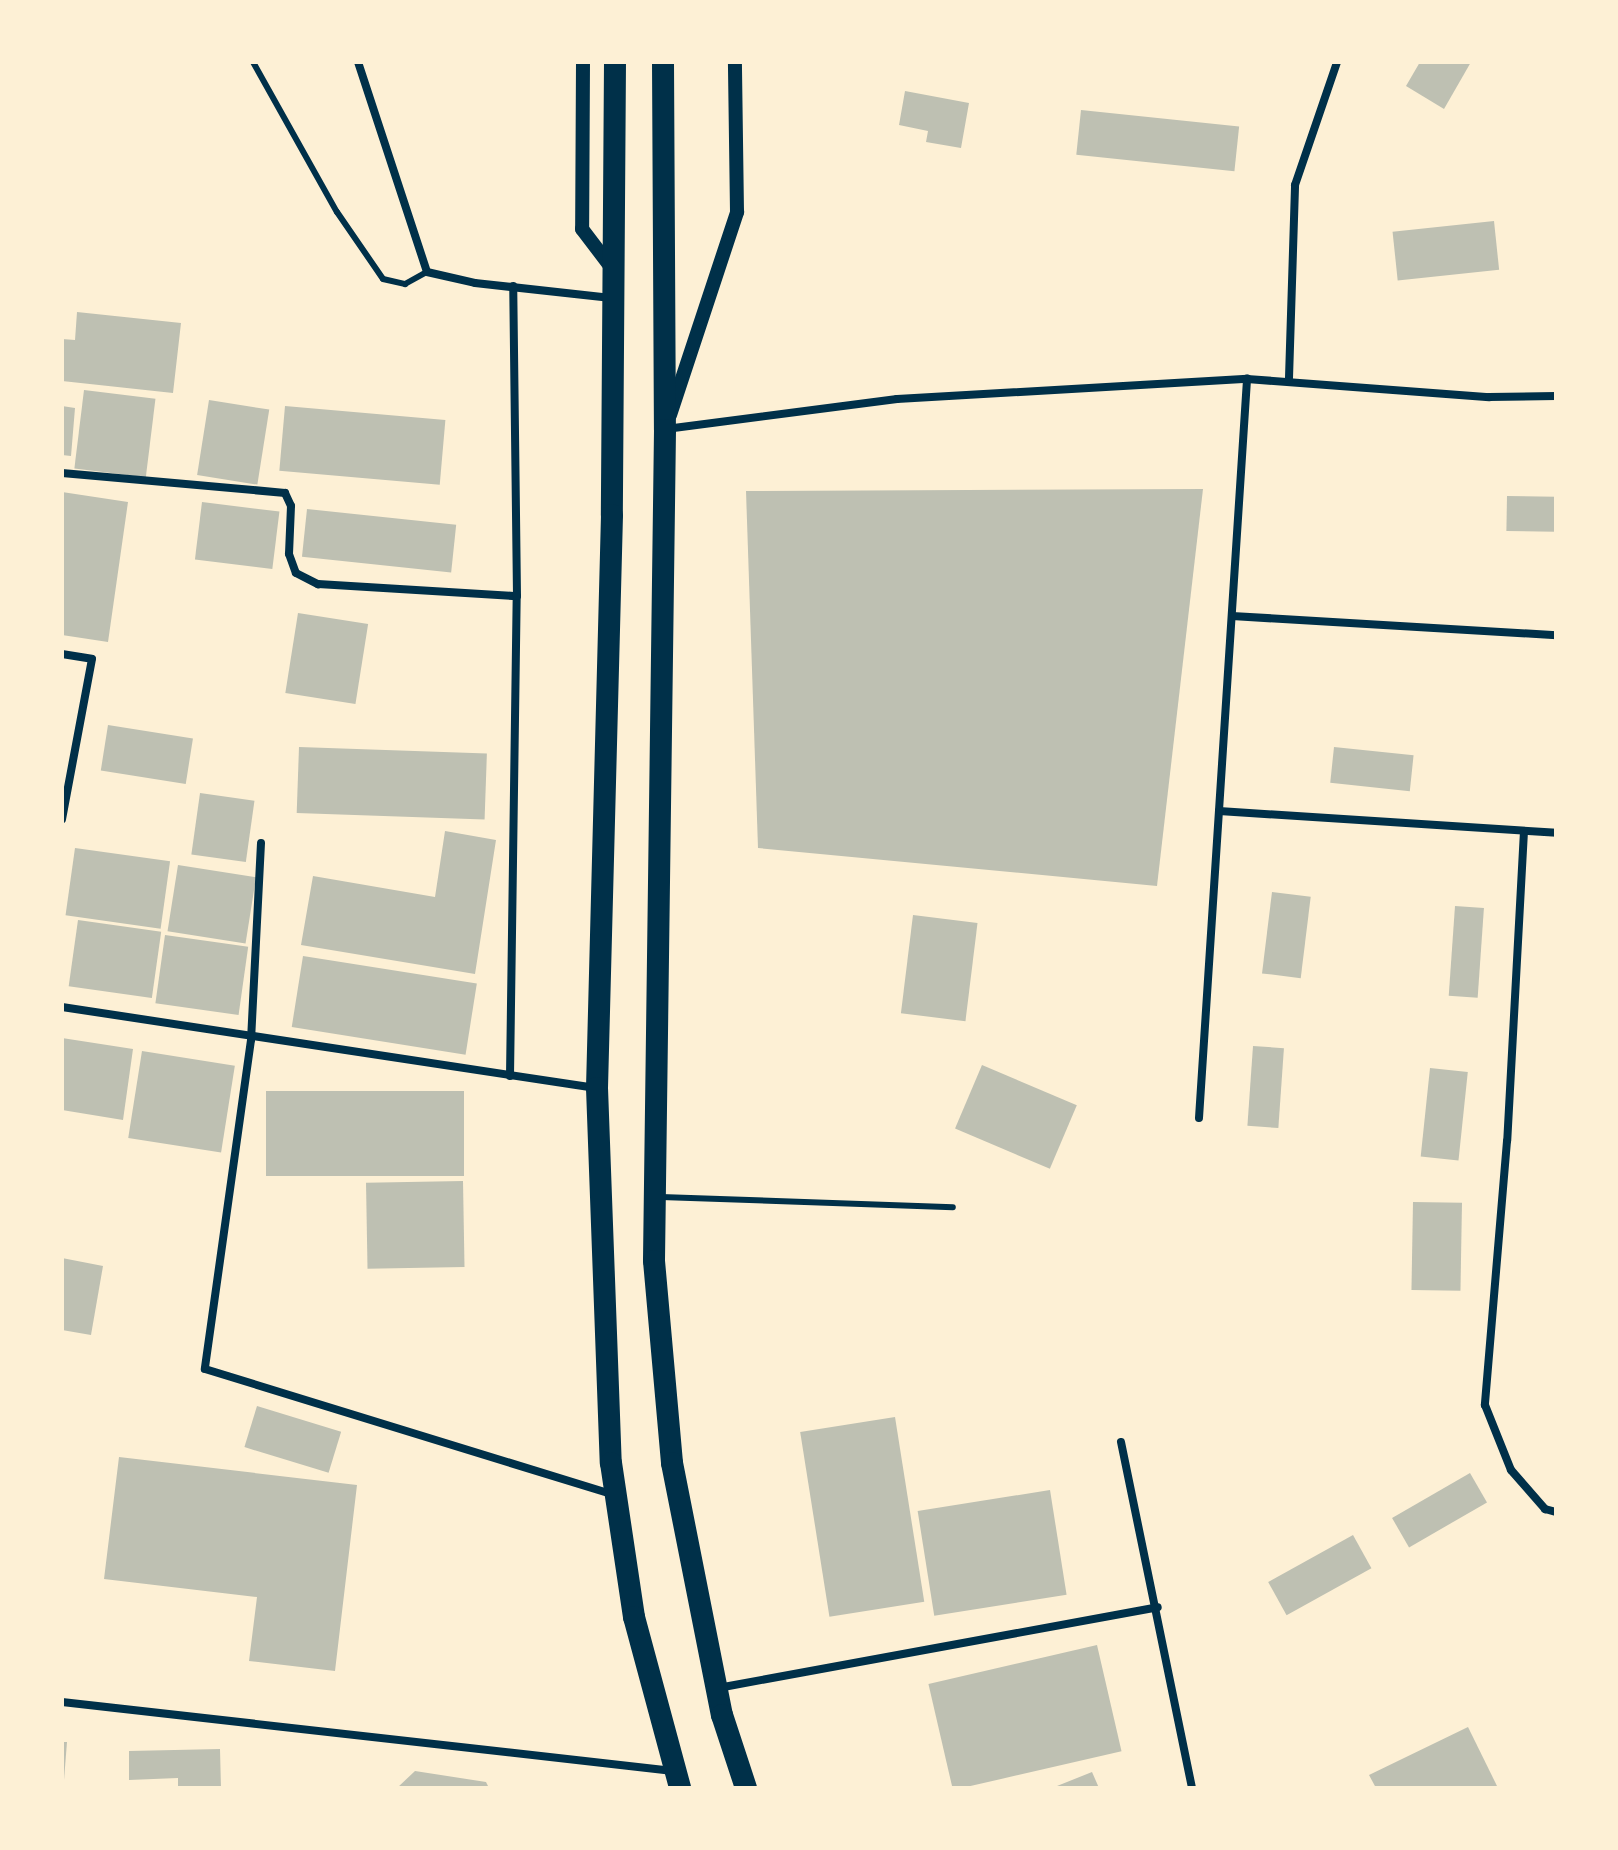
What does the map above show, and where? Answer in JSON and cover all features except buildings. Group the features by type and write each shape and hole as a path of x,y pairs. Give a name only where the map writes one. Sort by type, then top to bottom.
{"highway":[{"path":"615,62 614,298 597,1088 616,1496 634,1617 677,1780"},
{"path":"663,62 665,430 654,1197 672,1463 717,1688 746,1788"}],"street":[{"path":"358,62 427,272 614,298"},
{"path":"583,62 582,229 614,271"},
{"path":"735,62 737,212 665,430 897,399 1247,379 1289,378 1489,397 1556,396"},
{"path":"1289,378 1295,185 1337,62"},
{"path":"510,1076 517,596 513,286"},
{"path":"1199,1118 1247,379"},
{"path":"62,473 285,493 291,506 289,554 296,573 318,584 517,596"},
{"path":"1232,616 1556,635"},
{"path":"62,654 92,659 62,819"},
{"path":"1219,811 1556,833"},
{"path":"1524,831 1507,1141 1485,1405 1511,1470 1545,1509 1556,1512"},
{"path":"261,843 251,1040 205,1369 616,1496"},
{"path":"62,1007 251,1040 597,1088"},
{"path":"1121,1442 1158,1607 1192,1788"},
{"path":"717,1688 1158,1607"},
{"path":"62,1702 677,1780"}],"lane":[{"path":"253,62 337,212 383,279 405,284 427,272"},
{"path":"654,1197 953,1207"}]}
